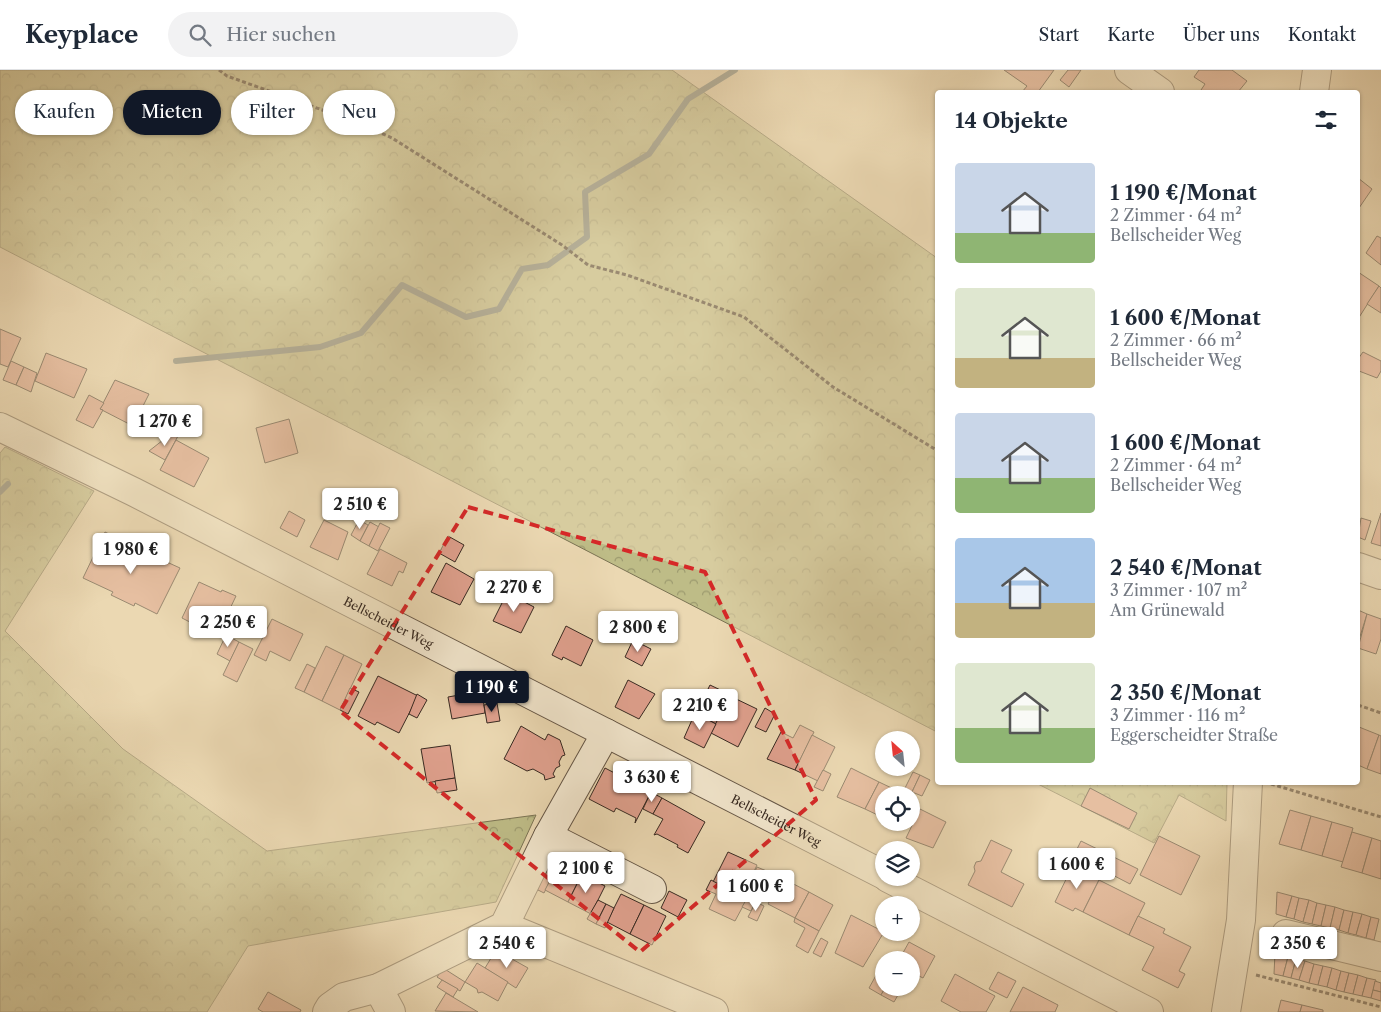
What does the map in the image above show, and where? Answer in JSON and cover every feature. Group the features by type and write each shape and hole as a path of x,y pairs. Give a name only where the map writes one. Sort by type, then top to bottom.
{"street":[{"path":"1129,70 1157,90"},
{"path":"1314,90 1317,70"},
{"name":"Bellscheider Weg","path":"0,427 134,492 875,871"},
{"path":"1360,568 1381,575"},
{"path":"327,1012 344,997 378,988 504,926 548,836 606,733"},
{"path":"1226,1012 1241,920 1248,785"},
{"path":"548,836 652,889"},
{"path":"902,886 1109,1003 1149,1012"},
{"path":"504,926 714,1012"},
{"path":"1286,934 1381,958"},
{"path":"378,988 391,1012"}],"path":[{"path":"218,70 227,76 356,122 392,138 562,245 588,265 627,276 744,317 833,388 935,449"},
{"path":"1360,705 1381,713"},
{"path":"1277,785 1381,817"},
{"path":"1234,966 1252,974 1381,1007"}],"highlighted area":[{"path":"468,507 705,572 816,800 640,952 340,711"}],"green space":[{"path":"0,70 672,70 935,257 935,731 0,247"},
{"path":"5,447 94,491 5,631 123,749 267,851 536,815 496,902 248,946 207,1012 0,1012 0,453"},
{"path":"1040,785 1227,785 1226,821 1179,795 1154,843"}],"building":[{"path":"1004,70 1054,70 1039,90 1024,90 1027,86"},
{"path":"1068,70 1081,70 1069,87 1060,80"},
{"path":"1199,70 1232,70 1247,81 1240,90 1201,90 1205,84 1194,77"},
{"path":"1360,180 1372,189 1360,207"},
{"path":"1377,236 1381,238 1381,265 1366,253"},
{"path":"1360,273 1379,286 1360,316"},
{"path":"1379,286 1381,288 1381,313 1367,304"},
{"path":"0,329 21,338 8,367 0,364"},
{"path":"1363,352 1381,361 1381,371 1377,378 1360,371 1360,356"},
{"path":"46,353 87,369 74,398 35,381"},
{"path":"11,361 24,367 16,385 3,380"},
{"path":"24,367 37,373 31,392 16,385"},
{"path":"115,380 149,394 133,426 100,409"},
{"path":"89,395 104,403 100,409 103,410 93,428 76,420"},
{"path":"289,419 298,453 265,463 256,428"},
{"path":"172,433 178,436 165,460 149,451"},
{"path":"176,440 209,458 194,487 160,470"},
{"path":"289,511 305,520 297,537 280,528"},
{"path":"1381,513 1381,546 1371,543"},
{"path":"1361,518 1371,521 1365,540 1360,538"},
{"path":"324,520 348,532 338,560 310,547"},
{"path":"359,520 368,525 360,541 351,535"},
{"path":"370,522 379,527 369,546 360,541"},
{"path":"380,523 390,528 378,551 369,546"},
{"path":"105,532 125,542 122,547 134,553 133,556 145,562 147,559 155,563 158,558 180,568 157,614 135,603 134,606 111,595 113,592 83,578"},
{"path":"448,536 464,545 455,562 439,553"},
{"path":"380,549 407,563 403,573 399,571 392,586 367,574"},
{"path":"446,563 474,579 460,605 431,592"},
{"path":"199,582 221,592 222,590 236,596 217,636 182,618"},
{"path":"507,593 534,607 521,633 493,621"},
{"path":"1360,611 1367,614 1360,637"},
{"path":"1367,614 1381,619 1381,639 1376,654 1360,649 1360,640"},
{"path":"272,619 303,634 290,661 270,651 266,661 254,655"},
{"path":"566,626 593,640 581,666 563,657 562,660 552,655"},
{"path":"226,635 239,642 230,661 217,654"},
{"path":"633,640 651,649 642,666 625,657"},
{"path":"239,642 253,649 237,682 223,675"},
{"path":"326,646 344,655 322,701 304,692"},
{"path":"344,655 362,664 340,710 322,701"},
{"path":"307,664 315,668 304,692 295,688"},
{"path":"378,676 418,696 399,733 377,722 375,725 358,716"},
{"path":"628,680 655,694 639,719 615,707"},
{"path":"710,685 733,696 730,700 708,689"},
{"path":"350,688 359,692 348,714 340,710"},
{"path":"708,689 728,699 716,724 695,713"},
{"path":"482,691 485,713 452,719 448,697"},
{"path":"417,694 427,700 417,718 409,714"},
{"path":"732,697 757,709 738,747 711,733 728,699 730,700"},
{"path":"497,703 500,721 487,723 484,705"},
{"path":"765,708 775,714 766,732 755,727"},
{"path":"695,713 716,724 704,748 684,738"},
{"path":"800,725 814,732 795,770 767,759 781,732 793,738"},
{"path":"521,726 545,740 548,734 560,740 565,755 562,756 559,762 560,766 556,768 553,774 555,777 545,780 544,775 533,769 527,771 504,759"},
{"path":"1360,727 1379,735 1367,769 1360,766"},
{"path":"812,735 835,747 818,781 795,770"},
{"path":"1379,735 1381,736 1381,774 1367,769"},
{"path":"450,745 455,778 427,783 421,749"},
{"path":"605,768 651,792 635,823 636,818 616,808 614,812 589,799"},
{"path":"851,768 879,782 875,786 865,809 837,797"},
{"path":"823,770 831,774 823,791 814,787"},
{"path":"920,775 930,780 922,796 920,795 920,786 915,786"},
{"path":"911,776 920,776 915,786 906,786"},
{"path":"455,778 457,790 437,793 435,781"},
{"path":"879,782 887,786 877,786"},
{"path":"1090,788 1137,813 1129,829 1081,806"},
{"path":"875,790 875,814 865,809"},
{"path":"651,792 662,798 653,814 643,809"},
{"path":"662,798 705,822 688,853 677,847 678,845 657,834 654,835 663,819 653,814"},
{"path":"920,809 946,822 933,848 920,843 920,841 906,838 909,831 920,831"},
{"path":"1290,810 1311,816 1301,850 1279,844"},
{"path":"1311,816 1332,822 1322,856 1301,850"},
{"path":"1332,822 1353,828 1343,862 1322,856"},
{"path":"1352,832 1372,838 1362,873 1341,867"},
{"path":"1159,836 1200,856 1181,895 1140,875"},
{"path":"1372,838 1381,841 1381,879 1362,873"},
{"path":"991,840 1012,850 1001,872 1024,884 1012,907 968,885 975,871 976,862 981,861"},
{"path":"1081,841 1138,869 1130,884 1074,855"},
{"path":"728,852 757,865 744,893 729,886 728,889 713,882"},
{"path":"549,861 558,865 544,893 536,889"},
{"path":"559,863 582,874 568,902 545,890"},
{"path":"757,867 769,872 761,890 749,884"},
{"path":"1072,867 1099,880 1083,912 1075,908 1073,911 1055,902"},
{"path":"582,874 605,886 591,914 568,902"},
{"path":"782,878 809,892 795,918 768,904"},
{"path":"711,880 728,889 729,886 749,895 735,921 709,909 716,894 706,890"},
{"path":"1099,880 1145,903 1129,935 1083,912"},
{"path":"749,884 761,890 751,911 742,907 749,895 744,893"},
{"path":"669,891 687,900 678,917 661,908"},
{"path":"809,892 833,905 819,931 795,918"},
{"path":"1277,892 1292,896 1286,917 1276,914"},
{"path":"621,894 644,905 630,934 607,922"},
{"path":"1292,896 1299,898 1294,919 1286,917"},
{"path":"1299,898 1309,900 1303,922 1294,919"},
{"path":"598,900 606,904 596,924 587,919"},
{"path":"1309,900 1317,903 1312,924 1303,922"},
{"path":"756,902 764,906 757,921 748,917"},
{"path":"1317,903 1326,905 1321,926 1312,924"},
{"path":"606,904 614,908 605,928 596,924"},
{"path":"644,905 666,916 652,945 630,934"},
{"path":"1326,905 1335,907 1330,928 1321,926"},
{"path":"1335,907 1344,910 1339,930 1330,928"},
{"path":"1344,910 1353,912 1348,933 1339,930"},
{"path":"1353,912 1362,914 1356,935 1348,933"},
{"path":"1362,914 1371,917 1366,938 1356,935"},
{"path":"851,915 875,927 875,941 879,941 863,967 835,953"},
{"path":"1138,916 1165,929 1163,933 1191,947 1179,971 1185,974 1178,988 1142,970 1154,947 1129,935"},
{"path":"1371,917 1379,919 1374,940 1366,938"},
{"path":"795,918 819,931 808,953 796,946 805,928 794,922"},
{"path":"821,938 828,942 821,957 813,953"},
{"path":"909,942 935,956 923,978 920,976 920,951 904,951"},
{"path":"496,950 528,968 516,988 485,968"},
{"path":"1275,953 1288,957 1283,976 1274,974"},
{"path":"1288,957 1296,959 1291,978 1283,976"},
{"path":"1296,959 1305,961 1299,980 1291,978"},
{"path":"1305,961 1314,964 1309,983 1299,980"},
{"path":"477,963 508,982 498,1001 482,992 478,993 477,989 465,982"},
{"path":"1314,964 1323,966 1318,985 1309,983"},
{"path":"1323,966 1332,968 1327,987 1318,985"},
{"path":"443,968 465,982 460,991 437,977"},
{"path":"1332,968 1341,971 1336,990 1327,987"},
{"path":"1341,971 1349,973 1344,992 1336,990"},
{"path":"998,972 1016,981 1007,998 989,989"},
{"path":"1349,973 1358,975 1353,994 1344,992"},
{"path":"955,974 995,996 986,1012 961,1012 941,1001"},
{"path":"1358,975 1367,978 1362,996 1353,994"},
{"path":"875,977 875,992 869,988"},
{"path":"1367,978 1376,980 1371,998 1362,996"},
{"path":"442,980 458,989 453,997 437,987"},
{"path":"1375,981 1381,983 1381,992 1373,990"},
{"path":"1023,987 1058,1005 1055,1012 1010,1012"},
{"path":"1373,990 1381,992 1381,1001 1371,998"},
{"path":"268,992 301,1010 300,1012 263,1012 258,1009"},
{"path":"446,993 478,1012 435,1011"},
{"path":"883,996 897,996 894,1002"},
{"path":"1281,1000 1302,1005 1300,1012 1278,1012"},
{"path":"1302,1005 1323,1010 1323,1012 1300,1012"}],"waterway":[{"path":"176,361 320,347 361,333 402,285 466,317 499,309 522,269 548,265 587,237 585,192 649,154 688,99 735,70"},
{"path":"0,492 8,484"}]}
